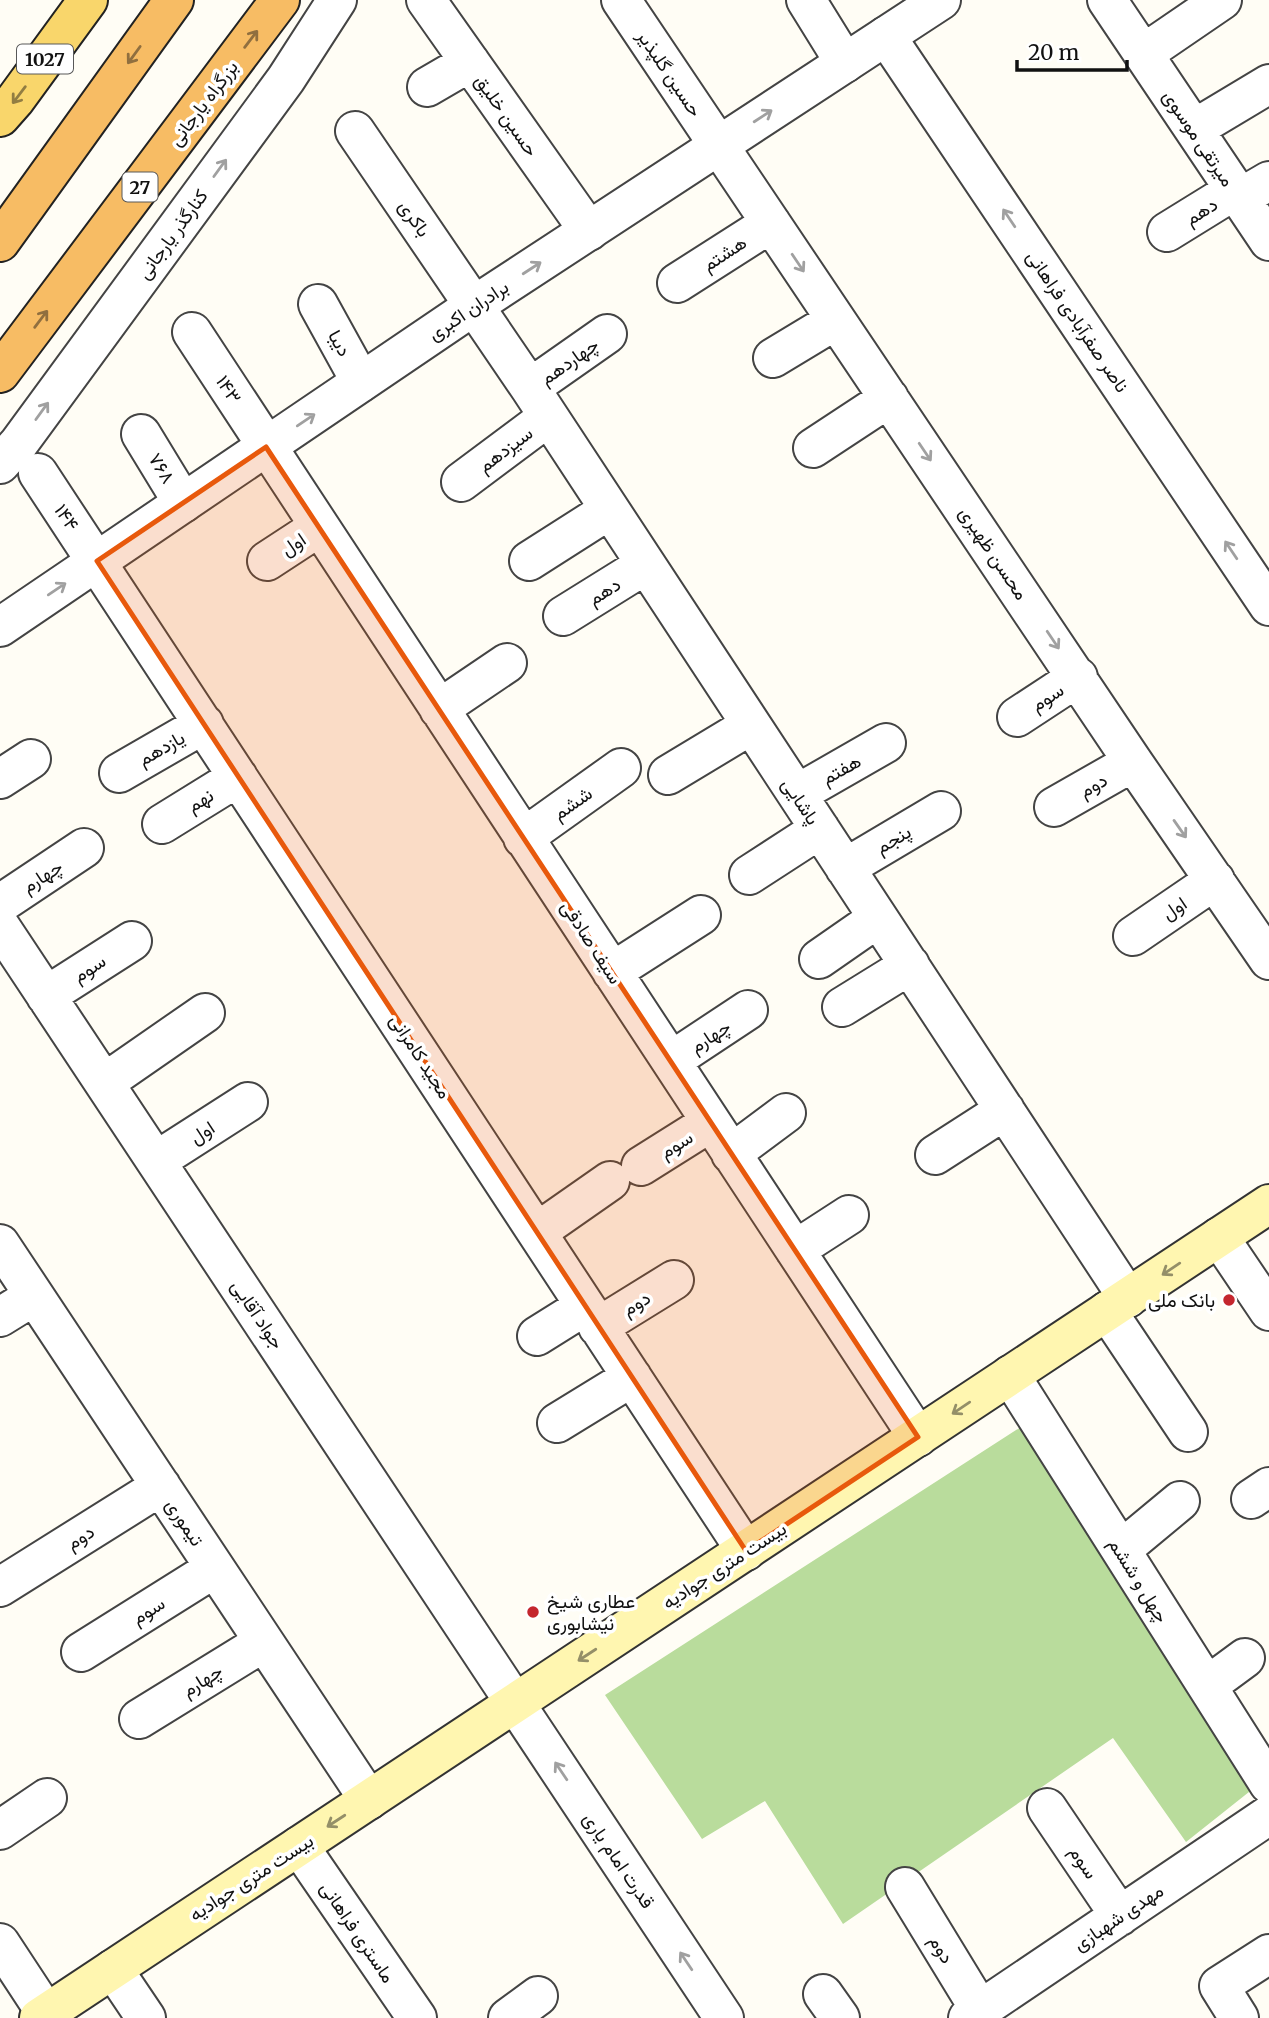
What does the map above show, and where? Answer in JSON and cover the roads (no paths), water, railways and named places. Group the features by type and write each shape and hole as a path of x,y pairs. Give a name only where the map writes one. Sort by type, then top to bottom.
{"highway":[{"path":"0,242 174,0"},
{"name":"بزرگراه یارجانی","path":"0,373 280,0"}],"main road":[{"name":"1027","path":"0,117 88,0"},
{"name":"بیست متری جوادیه","path":"42,2016 1269,1204"}],"street":[{"name":"کنارگذر یارجانی","path":"0,464 19,443 286,79 337,0"},
{"name":"حسین خلیق","path":"426,0 589,231"},
{"name":"حسین گلپذیر","path":"621,0 718,146"},
{"path":"806,0 845,63"},
{"name":"برادران اکبری","path":"0,627 475,305 941,0"},
{"name":"میرتقی موسوی","path":"1107,0 1194,129 1248,190 1269,241"},
{"path":"1143,54 1222,0"},
{"name":"ناصر صفرآبادی فراهانی","path":"886,36 1269,606"},
{"path":"427,87 470,62"},
{"path":"1194,129 1269,84"},
{"name":"باکری","path":"355,131 475,305"},
{"name":"محسن ظهیری","path":"718,146 1269,960"},
{"name":"دهم","path":"1167,232 1248,190"},
{"name":"هشتم","path":"677,283 771,223"},
{"name":"دیبا","path":"318,304 361,382"},
{"name":"پاشایی","path":"475,305 1005,1110 1188,1432"},
{"path":"773,358 836,320"},
{"name":"۱۴۳","path":"192,332 266,446"},
{"name":"چهاردهم","path":"539,402 607,334"},
{"path":"813,448 889,398"},
{"name":"سیزدهم","path":"461,482 539,402"},
{"name":"۷۶۸","path":"141,434 183,503"},
{"name":"سیف صادقی","path":"266,446 918,1437"},
{"name":"۱۴۴","path":"38,474 97,561"},
{"path":"529,561 610,510"},
{"name":"اول","path":"267,561 319,527"},
{"name":"مجید کامرانی","path":"97,561 746,1551"},
{"name":"دهم","path":"563,617 645,565"},
{"path":"439,709 507,663"},
{"name":"سوم","path":"1017,717 1078,677"},
{"name":"یازدهم","path":"119,773 204,724"},
{"path":"668,775 751,725"},
{"name":"هفتم","path":"796,794 886,744"},
{"name":"دوم","path":"1054,807 1133,762"},
{"name":"ششم","path":"523,838 621,768"},
{"name":"نهم","path":"162,824 238,777"},
{"name":"پنجم","path":"845,868 941,811"},
{"path":"749,875 820,829"},
{"name":"چهارم","path":"0,904 85,848"},
{"name":"اول","path":"1133,936 1215,880"},
{"path":"612,972 701,915"},
{"path":"819,960 878,918"},
{"name":"جواد آقایی","path":"0,926 515,1703"},
{"name":"سوم","path":"46,996 132,940"},
{"path":"842,1007 910,965"},
{"name":"چهارم","path":"671,1061 748,1010"},
{"path":"104,1083 205,1013"},
{"name":"اول","path":"156,1161 248,1102"},
{"path":"936,1155 1005,1110"},
{"path":"732,1154 786,1113"},
{"name":"سوم","path":"537,1232 711,1122"},
{"path":"795,1250 849,1215"},
{"path":"1219,1237 1269,1311"},
{"name":"تیموری","path":"0,1244 369,1800"},
{"name":"دوم","path":"592,1316 674,1280"},
{"path":"0,1317 34,1296"},
{"path":"537,1336 592,1316"},
{"name":"چهل و ششم","path":"1010,1376 1269,1784"},
{"path":"558,1423 632,1377"},
{"name":"دوم","path":"0,1587 161,1486"},
{"path":"1121,1550 1180,1501"},
{"name":"سوم","path":"81,1652 215,1568"},
{"name":"چهارم","path":"139,1719 264,1642"},
{"path":"1206,1686 1245,1658"},
{"name":"قدرت امام یاری","path":"515,1703 724,2018"},
{"path":"0,1830 47,1798"},
{"name":"سوم","path":"1048,1808 1120,1916"},
{"name":"مهدی شهبازی","path":"974,2014 1269,1815"},
{"name":"ماستری فراهانی","path":"299,1846 417,2018"},
{"name":"دوم","path":"905,1887 974,2014"},
{"path":"0,1944 42,2016"},
{"path":"1239,2018 1219,1986 1269,1954"},
{"path":"113,1969 146,2018"}],"place":[{"name":"بانک ملی","path":"1229,1300"},
{"name":"عطاری شیخ نیشابوری","path":"533,1612"}]}
